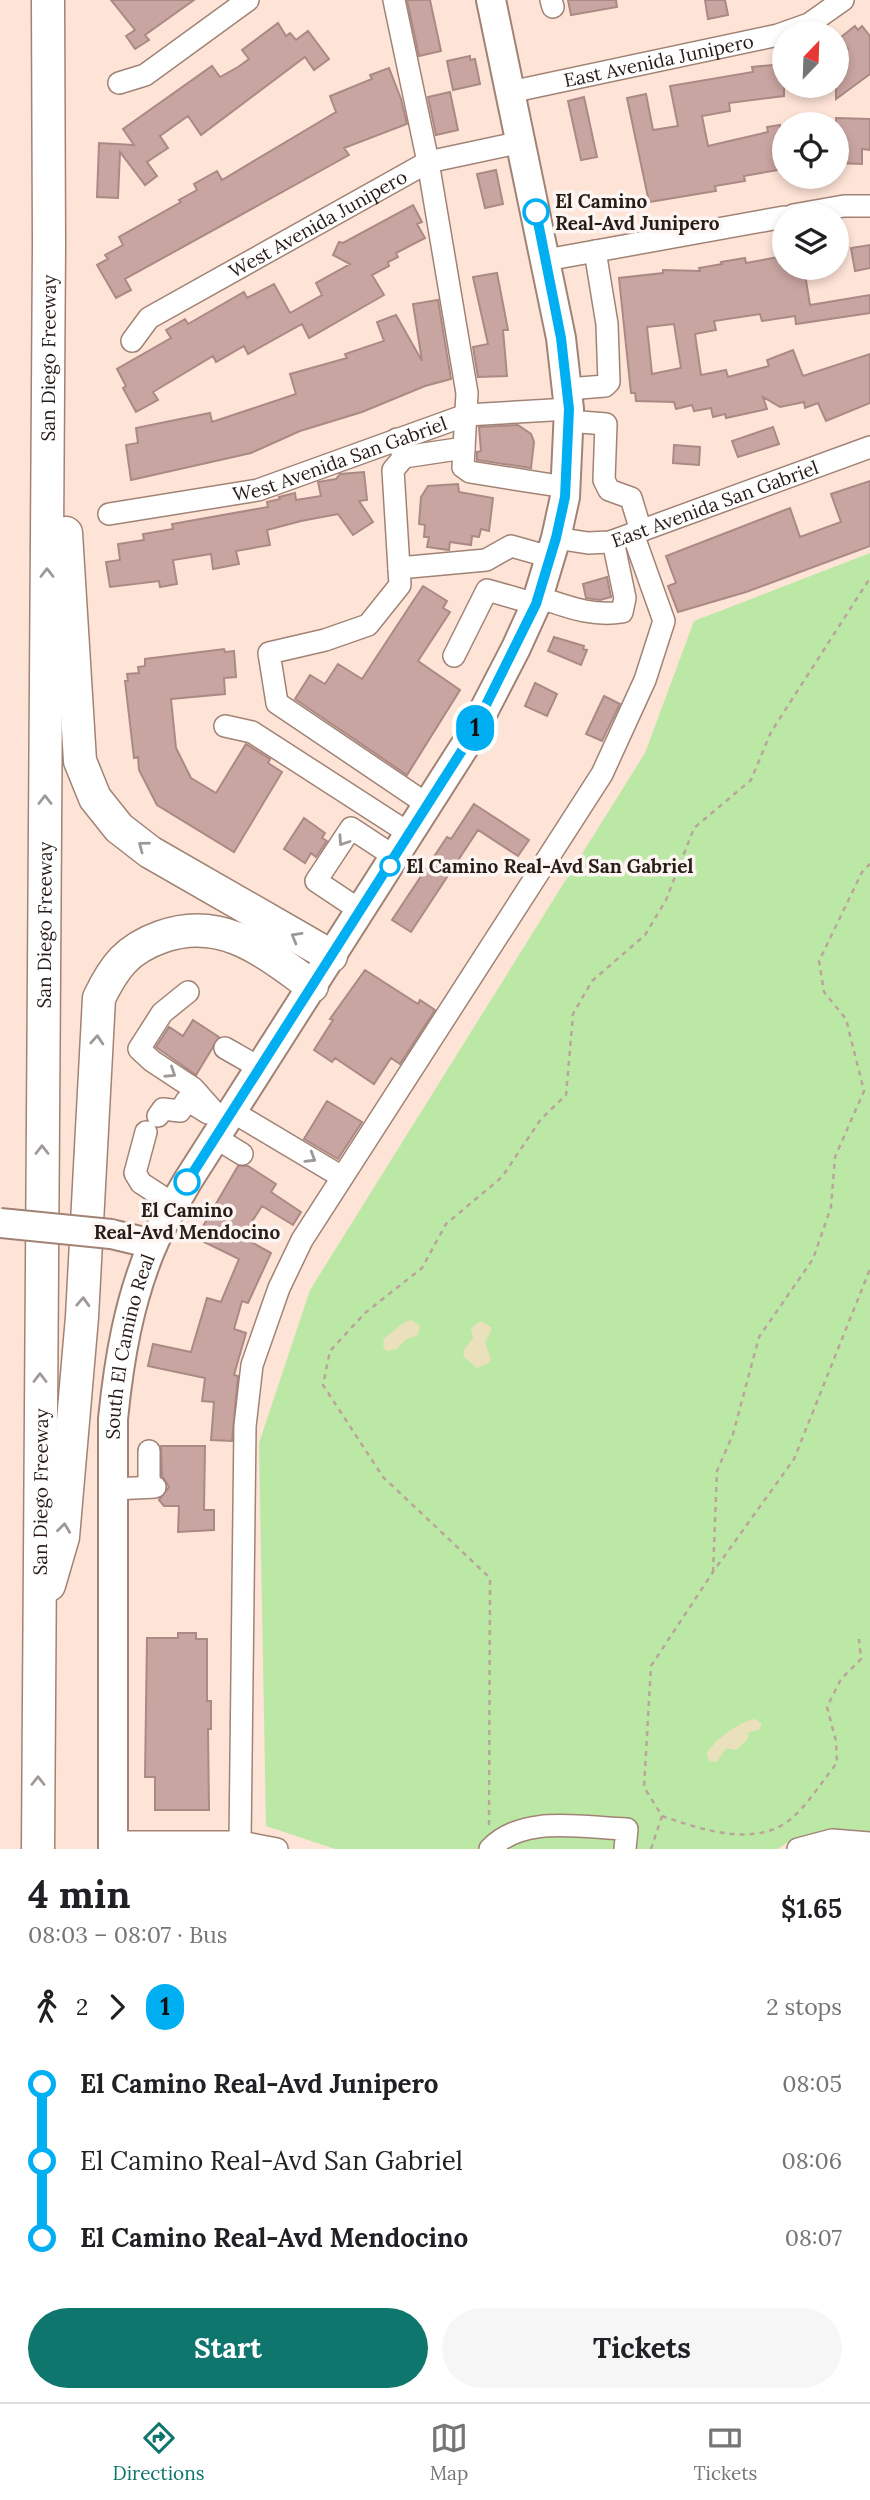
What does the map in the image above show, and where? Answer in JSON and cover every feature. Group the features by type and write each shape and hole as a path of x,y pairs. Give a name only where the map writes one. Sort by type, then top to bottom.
{"highway":[{"name":"San Diego Freeway","path":"38,1849 50,245 47,183 48,0"},
{"path":"47,183 66,0"},
{"path":"50,245 80,761 95,799 119,828 140,844 331,956"},
{"path":"38,1617 64,1538 82,1317 99,998 113,970 141,944 177,931 202,929 248,943 312,985"}],"main road":[{"name":"South El Camino Real","path":"113,1846 113,1419 119,1362 130,1314 153,1244 174,1205 474,730 537,600 553,548 565,487 568,406 561,338 491,0"},
{"path":"0,1223 111,1234 153,1244"}],"street":[{"path":"119,83 145,75 248,0"},
{"path":"394,0 428,162 467,393 463,467 470,472 565,487"},
{"name":"East Avenida Junipero","path":"510,92 778,35 809,24 843,0"},
{"name":"West Avenida Junipero","path":"132,341 149,318 428,162 522,142"},
{"path":"849,206 870,206"},
{"path":"546,260 772,219"},
{"path":"568,406 609,382 607,324 595,251"},
{"path":"454,656 487,590 578,611 606,615 622,612 625,598 616,568 626,540 631,498 609,490 604,480 606,424 568,406"},
{"name":"West Avenida San Gabriel","path":"109,514 258,490 400,448 466,415 568,406"},
{"name":"East Avenida San Gabriel","path":"399,568 486,560 511,546 553,548 626,540 870,447"},
{"path":"428,804 277,703 269,653 325,640 368,625 400,585 393,470 400,448 464,448"},
{"path":"626,540 629,565 637,583 638,614"},
{"path":"240,1842 244,1426 252,1365 279,1288 319,1200 342,1177 602,774 645,680 664,621 626,540"},
{"path":"225,726 252,732 410,834"},
{"path":"361,911 316,881 351,828 395,858"},
{"path":"188,992 162,1013 139,1049 193,1087 225,1125 242,1154"},
{"path":"225,1048 260,1068"},
{"path":"174,1205 141,1183 135,1173 152,1124 163,1109 180,1111 187,1100 225,1125 280,1139 342,1177"},
{"path":"114,1489 152,1487 149,1451"},
{"path":"490,1849 500,1838 529,1827 626,1829 625,1849"},
{"path":"799,1849 832,1840 870,1843"},
{"path":"113,1846 240,1842 277,1849"}],"path":[{"path":"489,1826 490,1578 383,1477 323,1385 330,1351 365,1313 422,1268 446,1224 502,1177 541,1119 566,1094 573,1014 592,981 645,935 666,900 694,828 751,780 771,732 870,578"},
{"path":"713,1572 717,1471 733,1434 759,1337 813,1259 831,1207 835,1157 864,1091 846,1019 824,992 819,961 862,872 870,864"},
{"path":"859,1639 861,1659 841,1679 827,1707 836,1741 837,1763 792,1819 761,1835 703,1830 662,1816 644,1787 651,1666 713,1572 794,1460 870,1269"},
{"path":"651,1849 662,1816"}],"green space":[{"path":"870,553 870,1834 822,1832 799,1837 778,1849 335,1849 266,1826 259,1443 310,1290 645,753 694,621"}],"sand":[{"path":"411,1320 420,1326 418,1335 405,1340 397,1349 387,1351 383,1347 384,1338"},
{"path":"481,1321 492,1328 485,1343 491,1359 489,1363 477,1368 464,1357 463,1351 473,1338 471,1328"},
{"path":"755,1719 762,1724 759,1730 749,1732 747,1740 736,1750 726,1748 717,1762 709,1761 707,1754 721,1737 735,1727"}],"building":[{"path":"111,0 194,0 145,35 149,40 135,49 126,36 135,30"},
{"path":"407,0 430,0 441,51 419,56"},
{"path":"568,0 616,0 617,7 571,15"},
{"path":"705,0 725,0 728,15 708,19"},
{"path":"278,23 286,36 290,33 296,40 308,31 329,59 314,70 305,57 201,135 188,116 160,136 168,148 147,162 157,176 145,185 120,152 118,198 97,197 99,143 134,145 123,129 212,66 220,77 238,67 249,59 242,50"},
{"path":"855,26 858,30 862,26 870,36 870,74 849,89 849,31"},
{"path":"470,56 470,60 475,59 480,84 453,90 447,61"},
{"path":"772,65 772,98 729,103 730,111 702,116 708,146 768,132 767,127 772,126 772,171 744,176 745,181 715,186 716,191 649,202 627,98 646,94 653,130 678,126 670,86 753,72 752,67"},
{"path":"389,68 407,124 344,148 349,155 125,279 131,290 116,298 97,265 108,259 105,255 123,245 119,237 181,202 179,200 197,190 194,184 217,171 222,180 336,112 330,96 372,79 370,75"},
{"path":"450,92 458,130 436,135 428,97"},
{"path":"584,97 597,157 581,160 568,101"},
{"path":"849,118 870,119 870,150 862,149 862,164 849,163"},
{"path":"496,170 503,204 485,208 477,174"},
{"path":"413,205 422,222 417,224 425,238 396,253 398,257 388,262 389,266 372,275 384,295 309,338 302,324 248,354 244,346 216,362 213,356 153,392 158,400 136,412 123,388 126,386 117,369 171,338 166,330 185,319 188,324 244,292 247,298 274,284 290,313 322,295 316,283 350,264 333,255 339,242 343,243"},
{"path":"870,245 870,268 855,271 851,248"},
{"path":"745,258 746,263 772,258 772,280 806,280 810,305 870,295 870,313 796,324 795,316 762,321 760,314 714,321 716,330 695,334 701,375 726,370 728,377 769,366 767,360 793,350 803,376 870,354 870,403 826,421 818,403 805,408 804,402 780,407 763,397 767,409 726,418 725,414 713,417 711,408 694,411 692,405 676,409 674,402 636,401 635,393 631,393 619,278 663,273 663,270 700,271 699,268","holes":["674,324 681,368 652,374 647,327"]},
{"path":"497,273 508,330 503,330 507,376 478,377 473,347 488,344 473,277"},
{"path":"438,300 451,379 425,386 362,412 300,431 251,453 131,480 126,445 138,443 136,428 210,413 212,422 296,394 290,374 347,358 345,354 384,341 377,322 396,315 422,361 413,304"},
{"path":"518,425 531,434 534,442 531,468 477,460 477,452 481,451 479,427"},
{"path":"773,427 779,444 738,457 732,441"},
{"path":"674,445 700,447 699,465 673,463"},
{"path":"364,472 367,500 359,501 373,522 353,535 338,514 301,521 267,530 270,545 236,551 239,564 213,569 211,554 173,560 177,584 160,587 159,581 110,587 106,562 120,560 118,544 144,540 143,534 173,529 172,524 268,507 267,502 295,493 296,500 321,496 318,482 336,479 340,474"},
{"path":"870,481 870,546 746,592 678,612 668,586 676,583 666,556 790,508 800,537 841,522 831,494"},
{"path":"458,484 459,492 493,498 489,531 481,529 479,537 472,536 471,545 450,542 449,550 427,547 429,537 424,537 425,525 419,524 421,497 428,486"},
{"path":"607,577 611,597 600,600 586,598 583,584"},
{"path":"423,586 447,601 443,608 450,612 418,661 460,690 407,775 295,699 310,675 325,684 338,664 362,679"},
{"path":"554,637 584,646 583,649 587,650 581,665 548,651"},
{"path":"224,649 225,652 234,651 236,677 224,678 225,694 171,699 176,748 191,778 216,793 246,744 270,759 268,763 282,772 234,852 157,805 139,770 138,757 134,758 125,681 128,681 127,674 139,673 138,667 145,666 145,659"},
{"path":"535,683 557,694 547,716 525,706"},
{"path":"604,696 620,704 602,741 586,734"},
{"path":"474,804 529,840 518,856 478,830 411,932 392,920 447,837 451,839"},
{"path":"304,818 325,833 322,838 327,841 316,857 311,853 305,863 284,849"},
{"path":"365,970 418,1004 420,1000 435,1010 400,1064 391,1058 374,1084 335,1058 332,1062 314,1050 333,1020 330,1019"},
{"path":"193,1020 219,1037 196,1075 156,1047 169,1027 183,1036"},
{"path":"327,1101 362,1122 338,1159 304,1139"},
{"path":"238,1166 248,1166 276,1184 271,1192 301,1212 293,1225 262,1206 242,1237 271,1253 248,1303 242,1301 234,1329 246,1333 234,1375 238,1376 232,1441 211,1440 214,1402 202,1401 205,1378 148,1366 153,1344 191,1352 207,1298 221,1302 239,1259 196,1238"},
{"path":"161,1446 205,1446 204,1510 214,1510 214,1530 178,1532 179,1506 164,1506 159,1500 169,1487 162,1476"},
{"path":"178,1633 196,1633 196,1639 207,1639 207,1701 211,1701 211,1729 208,1729 209,1810 155,1810 155,1777 145,1777 147,1638 178,1638"}],"bus line":[{"name":"1","path":"187,1182 468,741 536,604 565,497 569,409 561,338 536,212"}],"place":[{"name":"El Camino Real-Avd Junipero","path":"536,212"},
{"name":"El Camino Real-Avd San Gabriel","path":"390,866"},
{"name":"El Camino Real-Avd Mendocino","path":"187,1182"}]}
